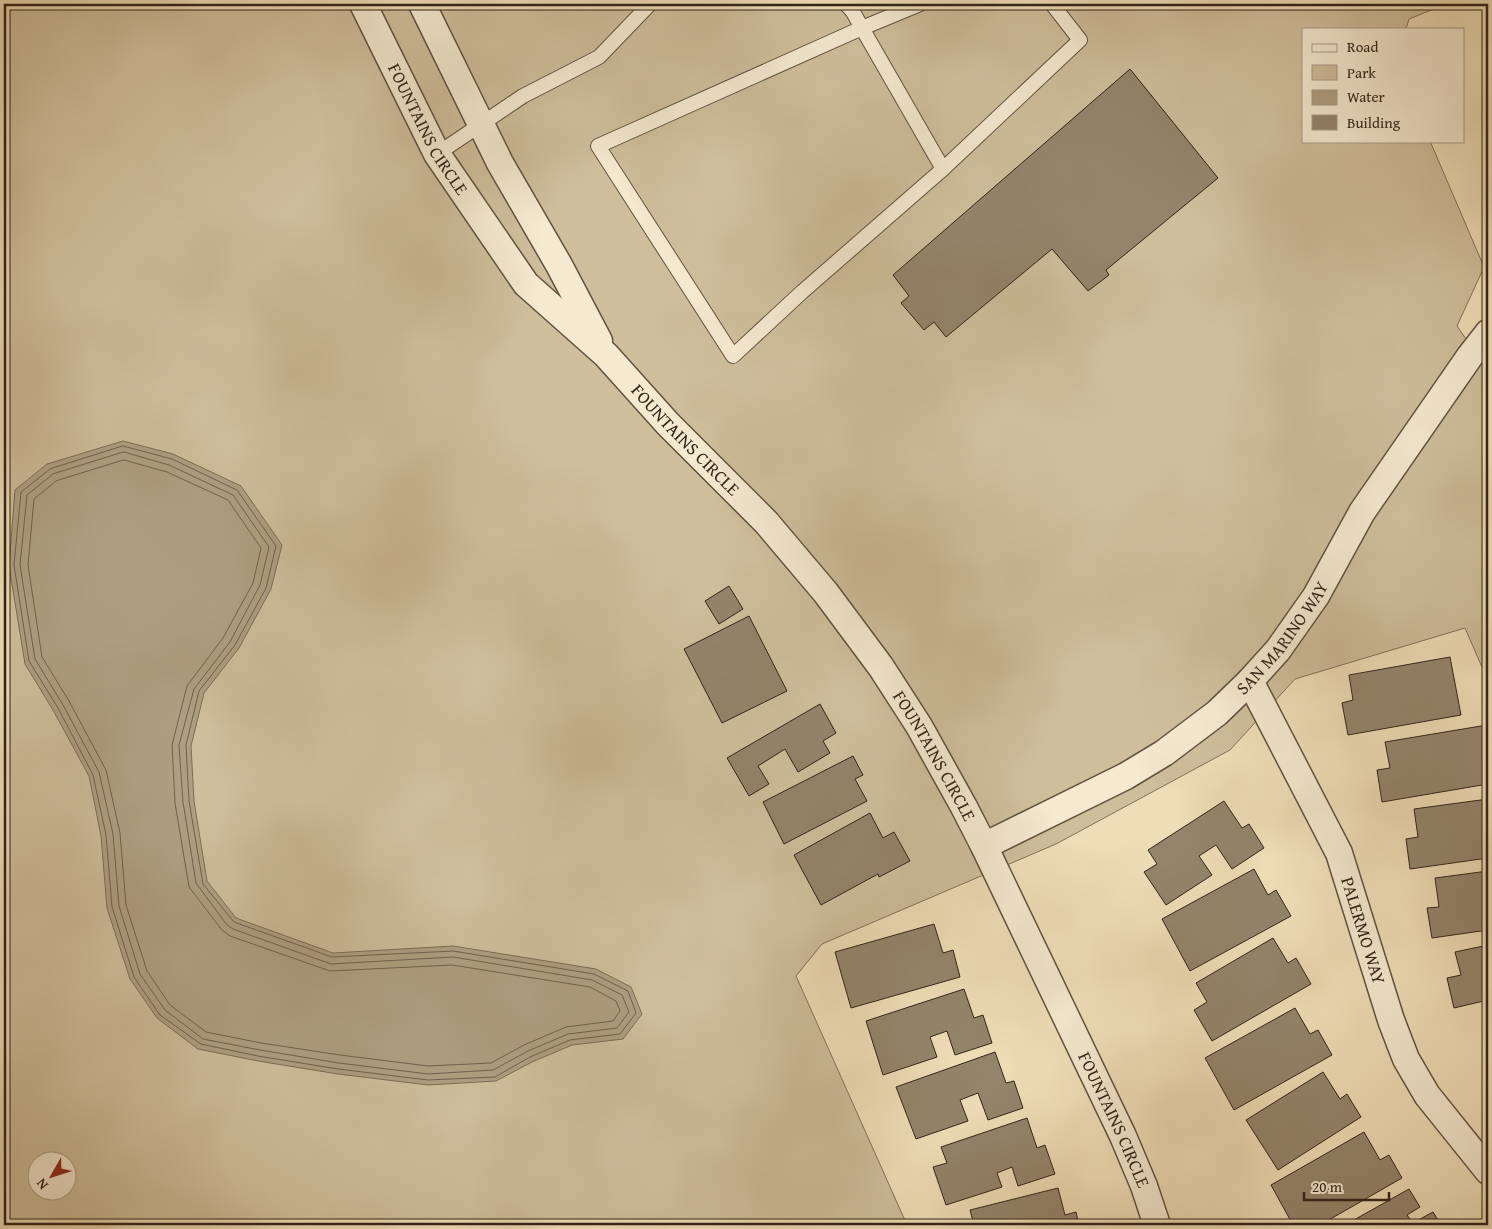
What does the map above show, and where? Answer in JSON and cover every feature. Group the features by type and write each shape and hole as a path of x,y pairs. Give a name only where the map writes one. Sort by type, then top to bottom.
{"street":[{"name":"FOUNTAINS CIRCLE","path":"363,4 437,154 526,284 606,355 668,424 766,522 826,593 881,667 919,726 984,846 1123,1136 1144,1186 1157,1225"},
{"name":"FOUNTAINS CIRCLE","path":"422,4 481,125 559,265 606,355"},
{"name":"SAN MARINO WAY","path":"984,846 1126,776 1164,753 1216,713 1250,681 1278,650 1316,596 1362,512 1488,333"},
{"name":"PALERMO WAY","path":"1250,681 1339,853 1391,1020 1406,1059 1427,1095 1488,1171"}],"lane":[{"path":"437,154 523,96 599,57 650,4"},
{"path":"846,4 853,12 943,169"},
{"path":"920,4 598,146 733,356 943,169 1080,40 1052,4"}],"green space":[{"path":"4,4 1446,4 1409,19 1406,28 1302,28 1302,142 1430,142 1484,267 1457,326 1488,371 1488,681 1465,628 1295,679 1230,750 1056,844 822,944 796,976 907,1225 4,1225"}],"water":[{"path":"123,441 173,454 241,486 282,545 271,589 239,648 204,693 191,746 194,801 207,881 236,918 333,953 453,946 596,969 631,987 642,1014 623,1039 572,1045 532,1062 496,1081 428,1085 338,1074 198,1049 157,1018 130,979 107,908 101,836 89,776 25,664 9,566 15,490 47,464"}],"building":[{"path":"1130,69 1218,178 1106,270 1109,275 1088,291 1052,249 946,337 934,322 924,330 901,303 909,296 893,275"},
{"path":"729,586 743,609 719,624 705,601"},
{"path":"749,616 787,691 722,723 684,649"},
{"path":"1450,657 1461,715 1348,735 1342,703 1353,700 1349,675"},
{"path":"820,704 836,733 823,741 830,753 798,772 785,749 758,766 769,784 749,796 727,758"},
{"path":"1487,725 1488,784 1382,802 1377,770 1390,768 1385,742"},
{"path":"853,756 863,775 855,779 867,801 784,844 763,802"},
{"path":"1488,799 1488,858 1410,869 1406,839 1418,837 1414,809"},
{"path":"1224,801 1242,828 1249,824 1264,848 1232,869 1216,845 1199,856 1212,875 1166,905 1144,872 1157,864 1148,850"},
{"path":"870,813 883,838 894,832 910,861 879,877 878,874 821,905 794,855"},
{"path":"1254,869 1268,895 1276,890 1291,916 1190,971 1162,919"},
{"path":"1488,871 1488,930 1432,938 1427,908 1439,907 1435,878"},
{"path":"934,924 943,953 953,950 960,977 851,1008 835,952"},
{"path":"1273,938 1288,963 1296,958 1311,984 1212,1041 1194,1010 1207,1002 1196,983"},
{"path":"1488,945 1488,1000 1454,1008 1447,978 1461,975 1455,952"},
{"path":"964,989 974,1018 983,1015 992,1043 955,1055 947,1031 930,1037 937,1057 883,1075 866,1021"},
{"path":"1295,1008 1310,1034 1318,1030 1332,1055 1234,1110 1205,1058"},
{"path":"995,1052 1006,1083 1014,1081 1023,1108 988,1120 978,1093 960,1100 968,1121 916,1139 896,1087"},
{"path":"1323,1072 1340,1099 1347,1094 1361,1117 1278,1170 1246,1120"},
{"path":"1027,1118 1037,1148 1045,1145 1055,1174 1018,1186 1012,1167 997,1173 1002,1187 946,1205 933,1167 947,1163 941,1147"},
{"path":"1364,1132 1380,1160 1389,1155 1402,1178 1320,1225 1293,1225 1271,1185"},
{"path":"1058,1188 1065,1215 1076,1212 1079,1225 974,1225 970,1210"},
{"path":"1409,1189 1420,1207 1407,1215 1413,1223 1433,1212 1441,1225 1345,1225"}]}
